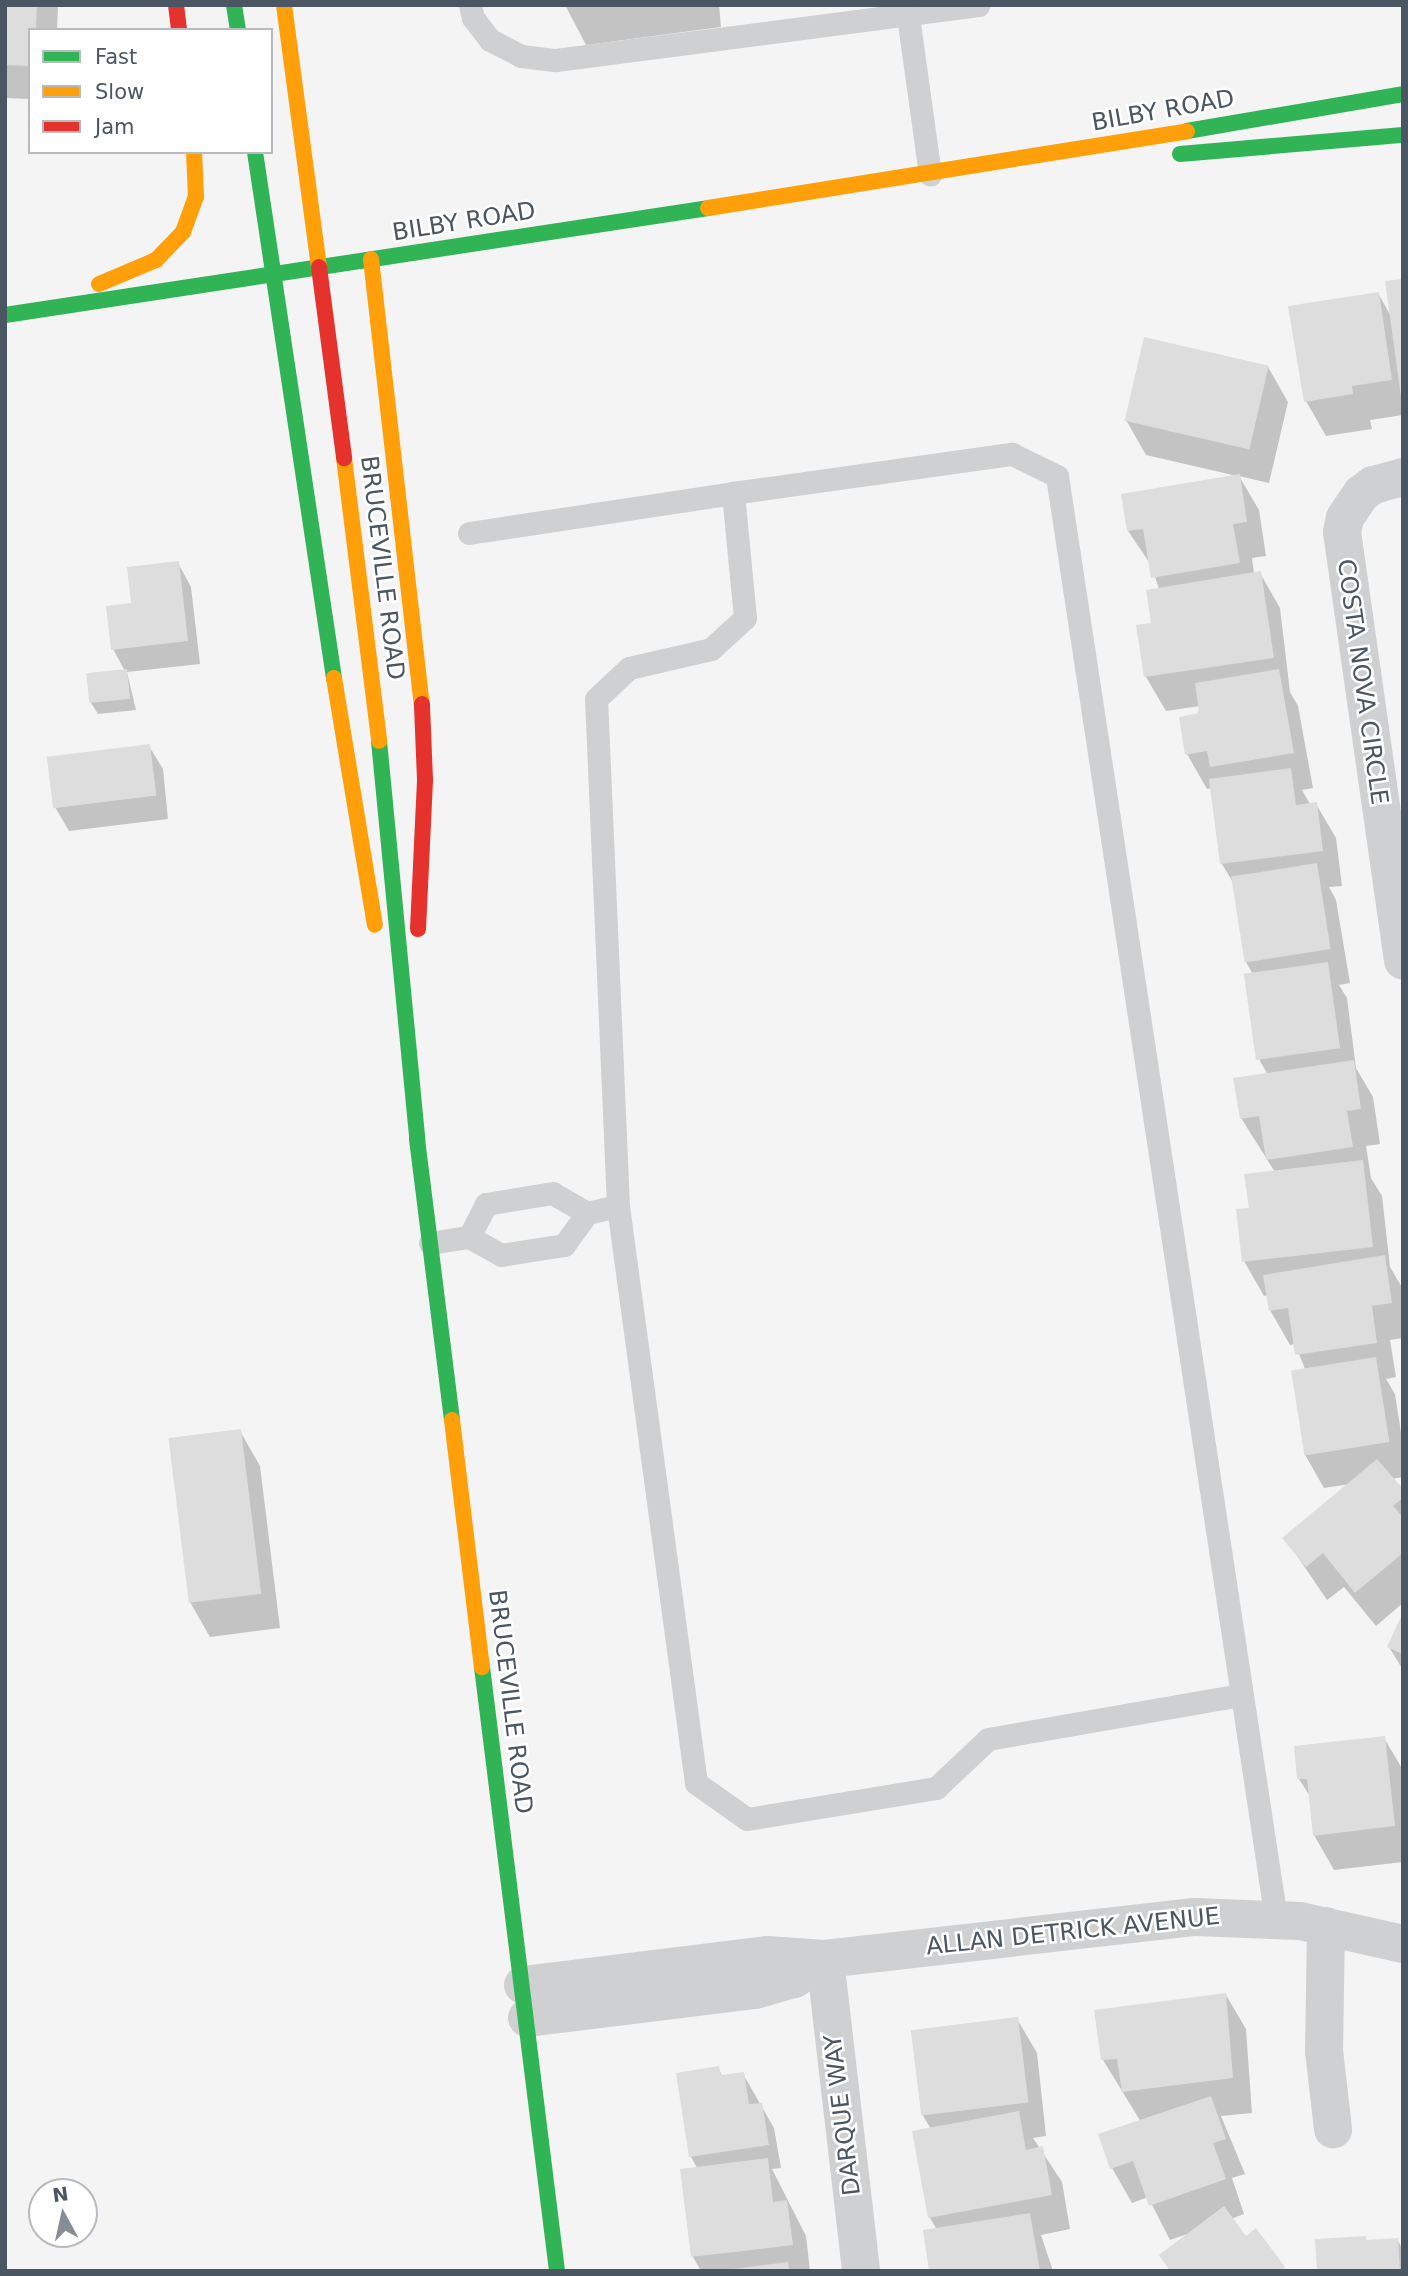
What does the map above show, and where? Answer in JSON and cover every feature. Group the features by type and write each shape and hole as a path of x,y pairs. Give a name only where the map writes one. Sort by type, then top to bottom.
{"main road":[{"path":"176,5 179,28"},
{"path":"234,5 238,28"},
{"name":"BRUCEVILLE ROAD","path":"284,5 373,677 417,1139 557,2271"},
{"name":"BILBY ROAD","path":"5,315 930,174 1403,94"},
{"name":"BILBY ROAD","path":"1166,155 1403,135"},
{"path":"39,310 139,270 171,247 191,216 196,197 194,154"},
{"name":"BRUCEVILLE ROAD","path":"255,154 343,742 417,1139"},
{"name":"BILBY ROAD","path":"930,174 1138,157"},
{"path":"371,259 424,739 420,903 408,1039"}],"street":[{"name":"COSTA NOVA CIRCLE","path":"1403,477 1373,485 1361,494 1345,518 1342,532 1403,961"},
{"name":"ALLAN DETRICK AVENUE","path":"525,2002 755,1990 794,1979 825,1959 1150,1920 1276,1919 1326,1926 1403,1944"},
{"path":"1326,1926 1324,2051 1333,2129"},
{"name":"DARQUE WAY","path":"825,1959 861,2271"}],"lane":[{"path":"470,5 473,18 491,40 521,56 556,60 978,5"},
{"path":"908,16 930,174"},
{"path":"469,533 1012,454 1057,476 1276,1919"},
{"path":"733,494 745,618 710,649 629,668 596,699 618,1206 696,1783 747,1819 841,1804 936,1788 988,1739 1241,1695"},
{"path":"469,1237 486,1204 552,1193 587,1213"},
{"path":"430,1243 469,1237 501,1255 564,1245 587,1213 618,1206"}],"building":[{"path":"5,5 37,5 36,28 28,28 28,66 5,65"},
{"path":"1403,279 1403,397 1401,397 1385,281"},
{"path":"1379,292 1392,380 1352,386 1353,394 1304,402 1288,306"},
{"path":"1144,337 1269,366 1249,450 1125,421"},
{"path":"1240,474 1247,522 1233,524 1240,563 1151,578 1143,529 1127,531 1121,494"},
{"path":"179,561 188,641 111,650 106,606 131,603 127,567"},
{"path":"1261,571 1274,658 1144,677 1136,625 1151,623 1146,590"},
{"path":"127,669 130,699 89,703 86,673"},
{"path":"1279,669 1294,753 1210,767 1207,751 1185,755 1179,717 1199,713 1195,683"},
{"path":"150,744 156,796 53,808 47,757"},
{"path":"1291,768 1296,805 1317,802 1323,851 1220,864 1209,779"},
{"path":"1317,863 1331,949 1245,963 1231,877"},
{"path":"1328,962 1340,1048 1256,1060 1244,974"},
{"path":"1354,1060 1361,1109 1347,1111 1353,1147 1266,1160 1259,1116 1240,1119 1233,1078"},
{"path":"1363,1160 1373,1247 1242,1262 1236,1209 1249,1208 1244,1174"},
{"path":"1385,1255 1392,1303 1372,1306 1377,1343 1295,1355 1288,1308 1269,1311 1263,1275"},
{"path":"1376,1357 1389,1442 1305,1455 1291,1370"},
{"path":"241,1429 261,1594 189,1603 169,1438"},
{"path":"1377,1459 1403,1489 1403,1498 1393,1506 1403,1517 1403,1553 1355,1593 1323,1553 1306,1567 1282,1538"},
{"path":"1403,1612 1403,1654 1387,1647"},
{"path":"1385,1736 1395,1826 1313,1836 1307,1779 1297,1779 1294,1746"},
{"path":"1226,1993 1233,2078 1122,2092 1117,2059 1101,2060 1094,2010"},
{"path":"1018,2017 1028,2102 921,2116 911,2030"},
{"path":"719,2066 721,2075 744,2072 749,2104 762,2103 769,2145 689,2157 676,2073"},
{"path":"1211,2096 1226,2139 1213,2143 1226,2179 1149,2206 1133,2161 1110,2169 1098,2134"},
{"path":"1019,2111 1026,2150 1043,2146 1052,2195 928,2218 912,2131"},
{"path":"768,2158 773,2202 787,2200 793,2245 691,2257 680,2169"},
{"path":"1224,2206 1246,2236 1256,2228 1285,2267 1280,2271 1170,2271 1159,2255"},
{"path":"1030,2213 1040,2271 929,2271 923,2230"},
{"path":"1366,2236 1366,2240 1398,2238 1400,2271 1317,2271 1315,2239"},
{"path":"788,2262 789,2271 733,2271 733,2269"}],"traffic: fast":[{"path":"234,5 238,28"},
{"path":"1187,131 1403,94"},
{"path":"1180,154 1403,135"},
{"path":"255,154 334,678"},
{"path":"5,315 708,208"},
{"path":"379,741 417,1139 452,1420"},
{"path":"482,1667 557,2271"}],"traffic: slow":[{"path":"284,5 319,267"},
{"path":"708,208 1187,131"},
{"path":"99,284 156,260 183,232 196,197 194,154"},
{"path":"371,259 422,704"},
{"path":"344,458 379,741"},
{"path":"334,678 375,925"},
{"path":"452,1420 482,1667"}],"traffic: jam":[{"path":"176,5 179,28"},
{"path":"319,267 344,458"},
{"path":"418,929 425,780 422,704"}]}
